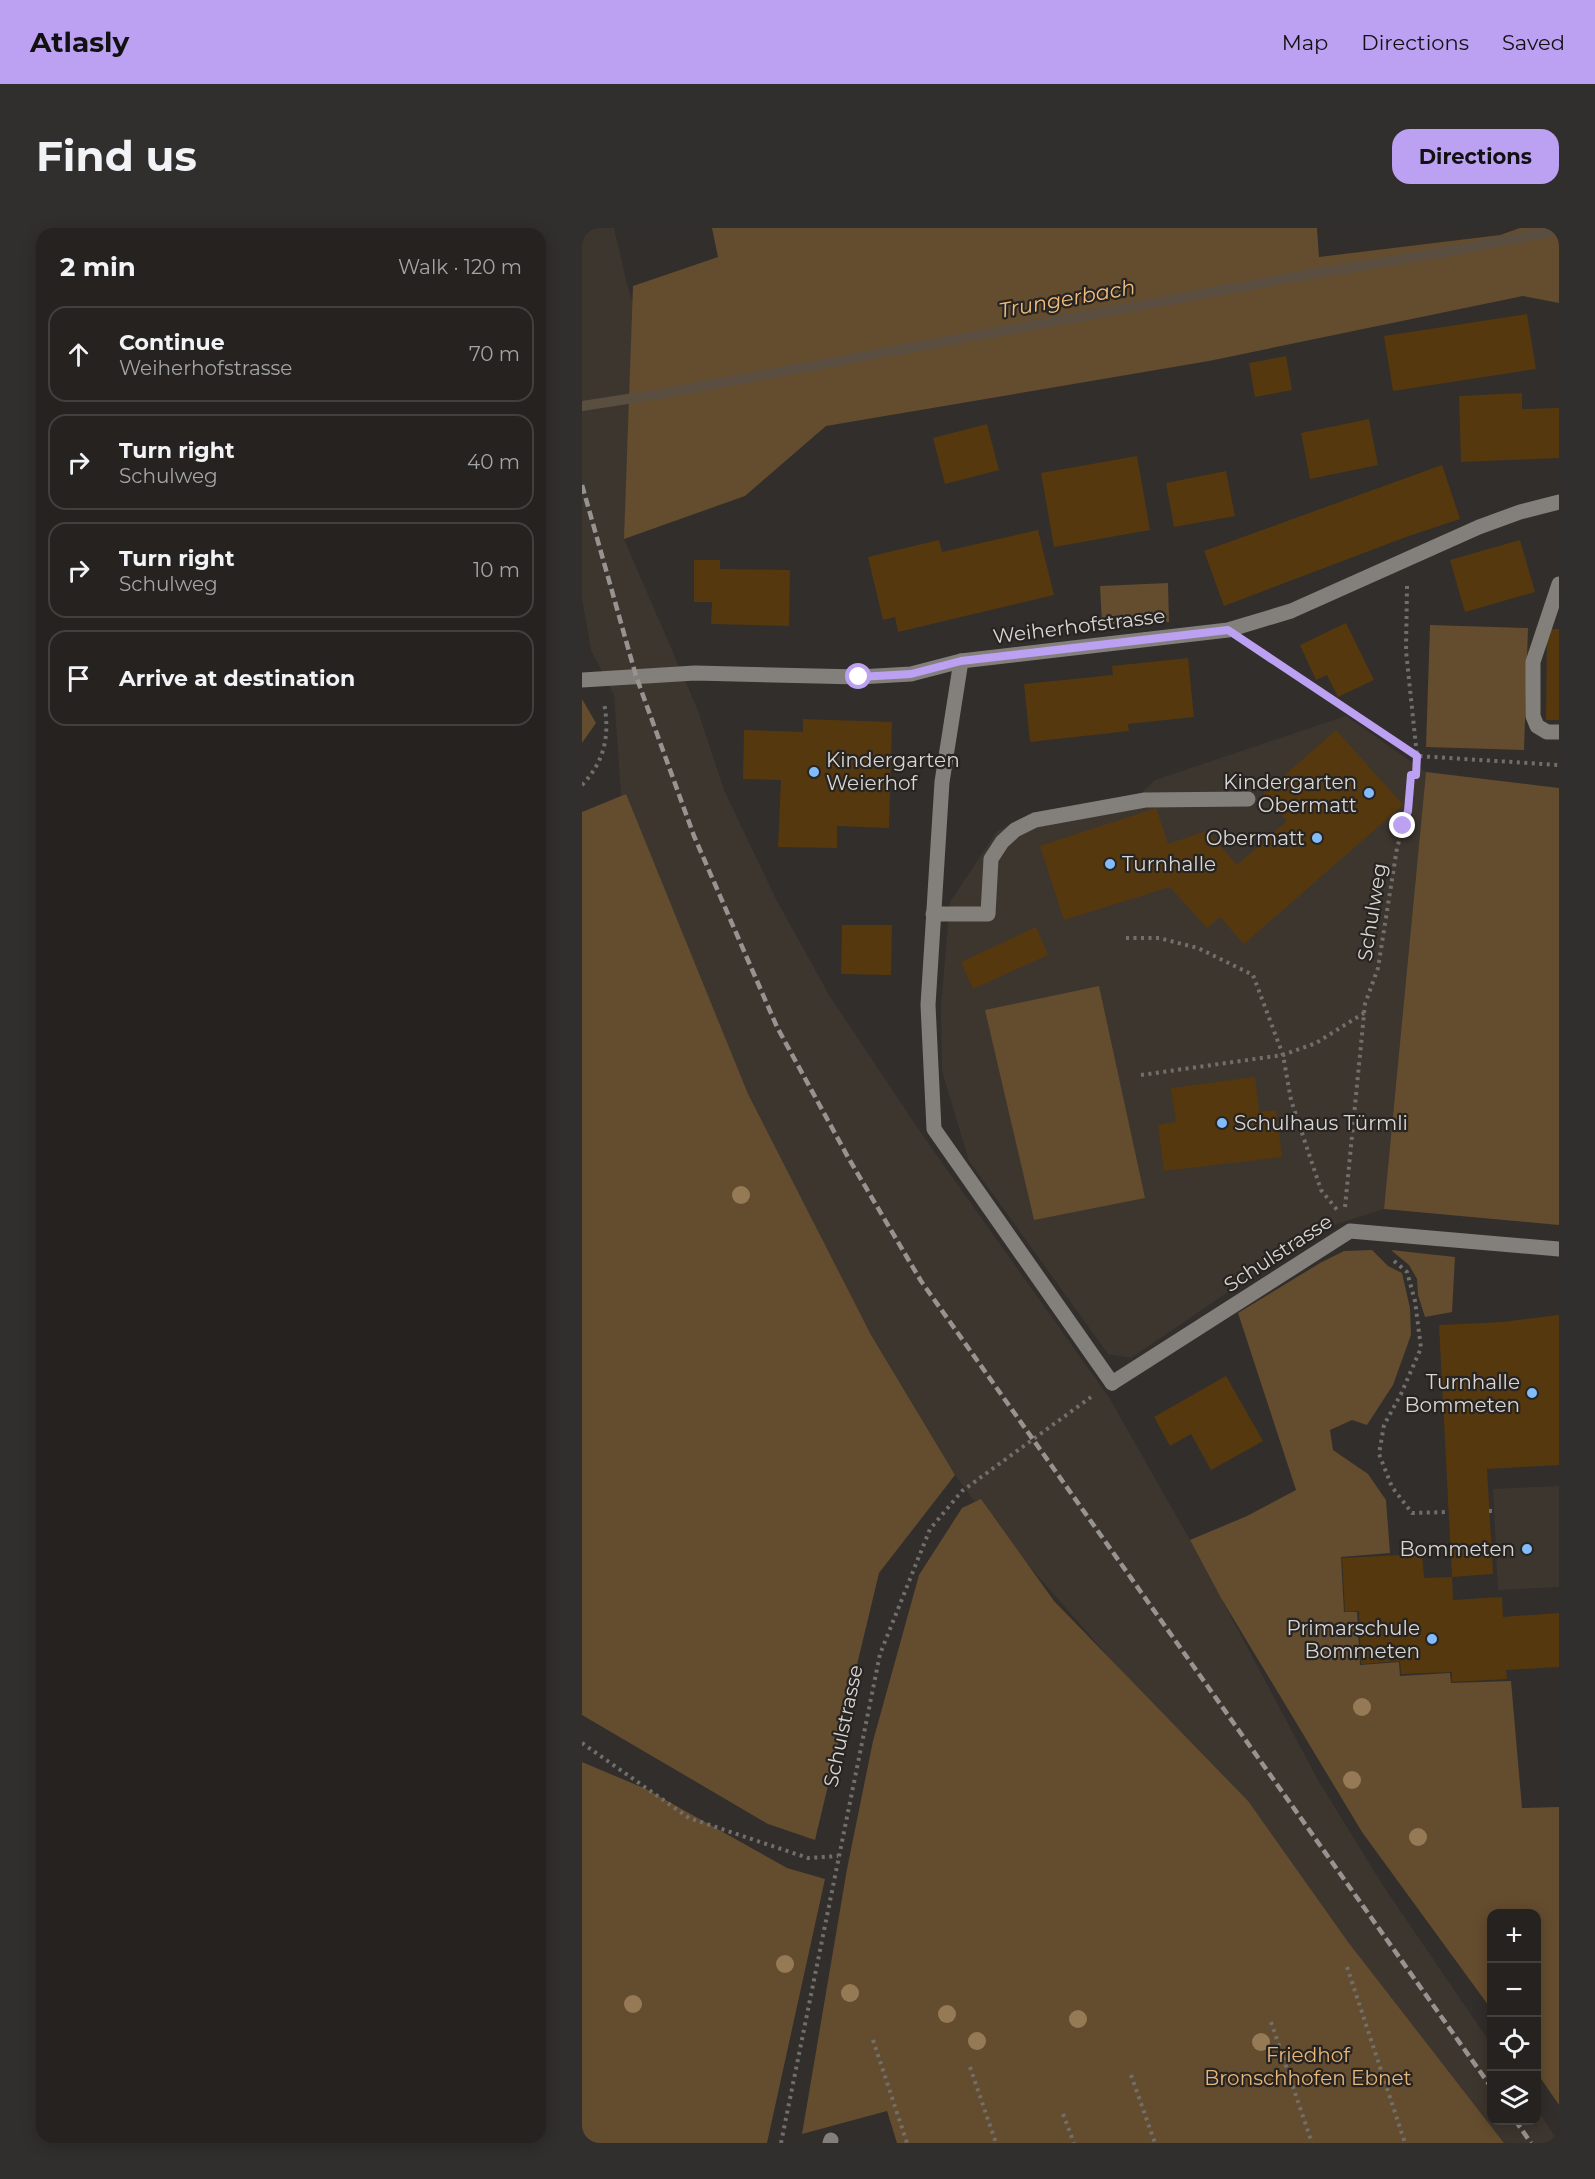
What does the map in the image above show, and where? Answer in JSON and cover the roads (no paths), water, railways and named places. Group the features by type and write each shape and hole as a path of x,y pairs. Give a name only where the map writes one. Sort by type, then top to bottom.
{"street":[{"name":"Weiherhofstrasse","path":"589,680 696,673 859,677 911,674 961,661 1228,630 1292,611 1479,527 1559,502"},
{"path":"1559,584 1533,662 1533,716 1537,726 1547,732 1559,732"},
{"path":"961,661 942,782 933,914 988,914 991,859 1002,842 1015,830 1035,820 1145,800 1248,799"},
{"name":"Schulstrasse","path":"933,914 928,1005 934,1129 1112,1383 1347,1225 1367,1232 1559,1249"}],"waterway":[{"name":"Trungerbach","path":"582,406 666,393 1559,230"}],"railway":[{"path":"582,485 636,676 694,836 777,1027 849,1159 921,1281 1487,2081"},
{"path":"1518,2125 1531,2143"}],"place":[{"name":"Kindergarten Weierhof","path":"814,772"},
{"name":"Kindergarten Obermatt","path":"1369,793"},
{"name":"Obermatt","path":"1317,838"},
{"name":"Turnhalle","path":"1110,864"},
{"name":"Schulhaus Türmli","path":"1222,1123"},
{"name":"Turnhalle Bommeten","path":"1532,1393"},
{"name":"Bommeten","path":"1527,1549"},
{"name":"Primarschule Bommeten","path":"1432,1639"}],"park label":[{"name":"Friedhof Bronschhofen Ebnet","path":"1308,2066"}]}
